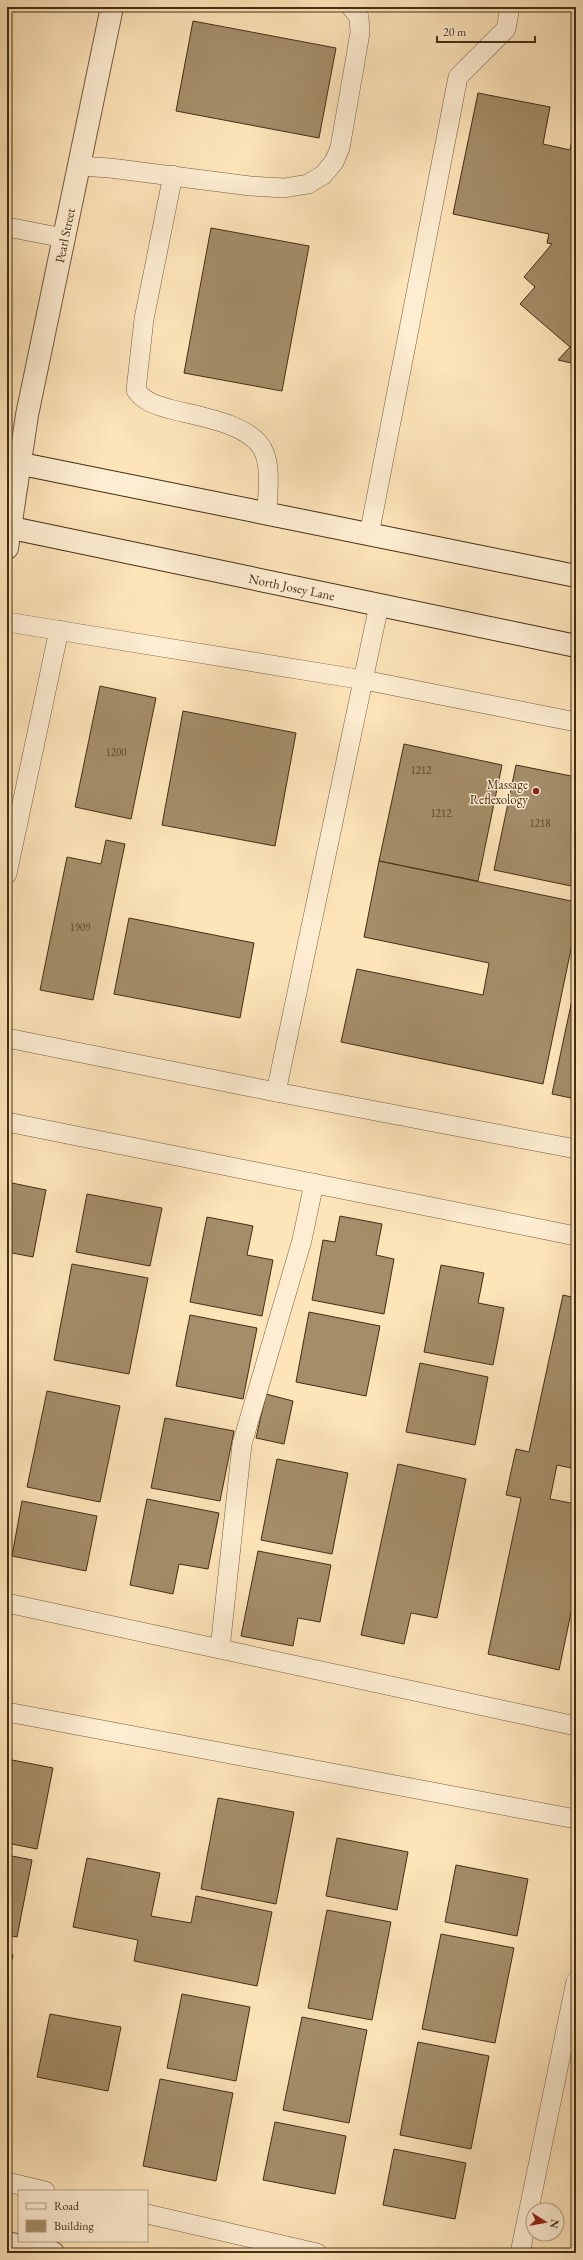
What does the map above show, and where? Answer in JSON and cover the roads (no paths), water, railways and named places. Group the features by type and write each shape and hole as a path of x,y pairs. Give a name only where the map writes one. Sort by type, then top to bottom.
{"main road":[{"name":"Pearl Street","path":"8,534 14,463 27,415 112,7"},
{"path":"14,463 576,576"},
{"name":"North Josey Lane","path":"8,534 380,605 576,646"},
{"path":"7,2243 53,2253"}],"lane":[{"path":"79,166 173,175 250,186 284,188 308,184 323,175 334,162 340,148 345,128 360,33 359,17 351,7"},
{"path":"369,535 458,78 506,29 510,7"},
{"path":"173,175 144,319 136,390 141,398 154,404 227,424 249,436 263,449 267,463 267,514"},
{"path":"7,227 64,238"},
{"path":"276,1092 380,605"},
{"path":"7,622 364,680 576,722"},
{"path":"7,874 11,830 58,630"},
{"path":"7,1038 276,1092 576,1149"},
{"path":"7,1122 576,1236"},
{"path":"220,1649 242,1444 302,1240 314,1184"},
{"path":"7,1603 576,1726"},
{"path":"7,1712 576,1819"},
{"path":"520,2253 576,1981"},
{"path":"7,2182 41,2190"},
{"path":"148,2214 317,2253"}],"place":[{"name":"Massage Reflexology","path":"536,791"}]}
